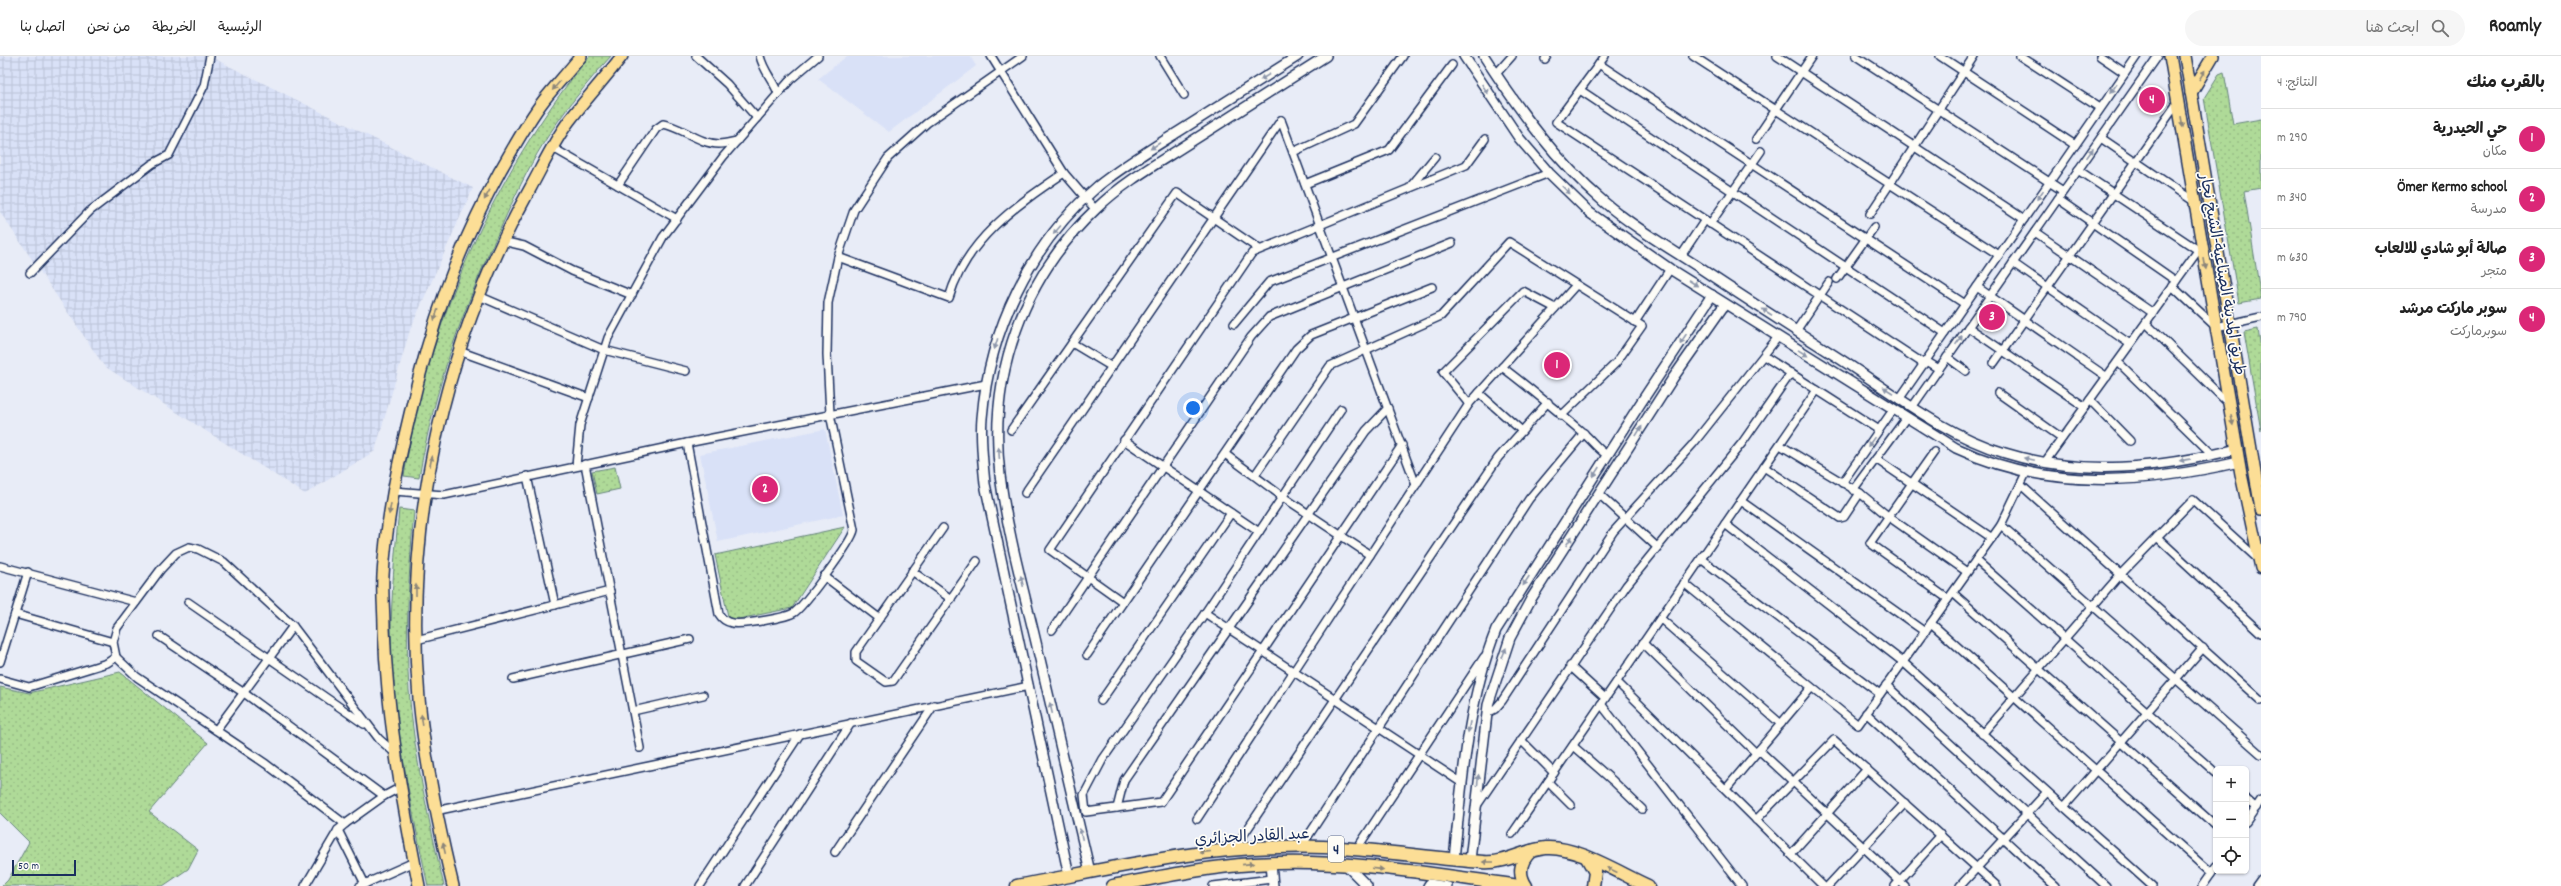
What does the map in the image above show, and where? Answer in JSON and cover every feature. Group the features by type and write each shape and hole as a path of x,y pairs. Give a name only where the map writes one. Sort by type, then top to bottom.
{"highway":[{"name":"عبد القادر الجزائري","path":"1018,886 1196,852 1301,847 1356,850 1493,862 1532,851 1560,849 1587,858 1648,886"},
{"path":"1526,886 1521,875 1521,868 1527,855 1532,851"},
{"path":"1587,858 1595,872 1593,886"},
{"name":"عبد القادر الجزائري","path":"1113,886 1197,870 1271,864 1347,866 1519,886"}],"main road":[{"path":"419,886 401,787 388,702 383,576 394,492 424,353 441,299 474,217 518,138 543,101 581,56"},
{"path":"453,886 435,811 419,698 416,640 416,576 425,495 440,419 459,351 479,296 502,241 568,122 622,56"},
{"name":"طريق المدينة الصناعية-الشيخ نجار","path":"2170,56 2196,202 2200,248 2216,327 2239,462 2260,564"},
{"path":"2185,56 2228,324 2261,509"},
{"path":"2191,93 2213,56"}],"street":[{"path":"30,273 90,210 152,164 169,155 204,86 210,56"},
{"path":"696,56 727,84 757,118"},
{"path":"760,56 765,70 774,83 778,93"},
{"path":"576,466 580,425 608,338 663,237 737,141 778,93 791,79 818,56"},
{"path":"991,56 1064,173 1096,209"},
{"path":"687,443 717,611 722,618 737,623 791,615 824,576 851,538 854,530 830,414 827,354 828,303 838,257 854,210 888,158 927,123 1000,70 1023,56"},
{"path":"1160,56 1184,95"},
{"path":"1069,876 985,484 982,419 986,384 993,353 1013,297 1047,242 1085,198 1134,160 1298,56"},
{"path":"1090,872 1005,507 998,444 1004,372 1009,348 1023,309 1049,263 1096,209 1131,181 1326,56"},
{"path":"1293,152 1354,124 1403,56"},
{"path":"1464,56 1515,132 1549,173 1590,213 1657,260 1725,304 1906,418 1974,457 2026,473 2081,480 2134,480 2239,462"},
{"path":"1484,56 1541,137 1575,175 1611,208 1681,256 1900,398 1983,445 2006,454 2045,462 2092,468 2134,467 2213,455 2237,449"},
{"path":"1496,74 1512,56"},
{"path":"1605,56 1556,122 1820,296 1938,370"},
{"path":"1693,56 1999,254"},
{"path":"1777,56 2024,220"},
{"path":"1756,139 1812,56"},
{"path":"1856,56 2063,191"},
{"path":"1940,56 2075,145"},
{"path":"1870,214 1974,56"},
{"path":"2020,56 2100,108"},
{"path":"2100,56 2125,73"},
{"path":"1842,483 2137,56"},
{"path":"1913,406 2158,56"},
{"path":"1599,64 1686,123 1710,135 1965,304"},
{"path":"1305,184 1389,150 1452,65"},
{"path":"1580,90 1945,333"},
{"path":"1226,102 1235,114"},
{"path":"1994,362 2112,193 2178,102"},
{"path":"1025,493 1281,120 1354,318 1368,350 1416,485"},
{"path":"618,185 656,129 663,124 672,125 701,140 717,144 737,141"},
{"path":"2101,138 2196,202"},
{"path":"1123,602 1050,550 1252,253 1466,165 1485,139"},
{"path":"553,148 677,219"},
{"path":"1681,256 1732,192 1761,151"},
{"path":"1410,188 1435,158"},
{"path":"2045,462 2200,248 2078,170"},
{"path":"838,257 949,298 961,268 984,235 1017,205 1064,173"},
{"path":"1234,324 1269,282 1332,256 1549,173"},
{"path":"1011,430 1177,193 1259,249"},
{"path":"2058,199 2174,284 2216,327 2261,317"},
{"path":"1837,279 1874,227"},
{"path":"2035,232 2153,313"},
{"path":"502,241 524,246 572,271 632,295"},
{"path":"1255,475 1330,366 1441,316 1510,242 1642,326 1616,363 1561,416"},
{"path":"1052,630 1251,337 1269,317 1452,243"},
{"path":"1657,260 1666,246"},
{"path":"2013,263 2130,344"},
{"path":"1635,322 1670,268"},
{"path":"1796,331 1829,282"},
{"path":"1197,819 1469,404 1576,285"},
{"path":"1087,655 1296,349 1311,335 1432,287"},
{"path":"1977,287 2107,377"},
{"path":"1469,404 1443,372 1523,291 1555,308"},
{"path":"1356,850 1487,652 1508,611 1607,455 1712,295"},
{"path":"479,296 604,350 686,371"},
{"path":"1470,860 1487,713 1502,657 1519,620 1629,447 1725,304"},
{"path":"1472,711 1487,713 1495,709 1502,701 1569,596 1624,517 1693,444 1741,381 1764,356 1775,335 1780,321"},
{"path":"2146,323 2229,404"},
{"path":"1968,327 2085,407"},
{"path":"1072,343 1112,367"},
{"path":"459,351 589,398"},
{"path":"1764,356 1879,430"},
{"path":"1947,357 1966,371"},
{"path":"2118,362 2213,455"},
{"path":"1502,367 1548,402 1561,416 1584,433 1594,447 1607,455"},
{"path":"1475,809 1570,666 1626,586 1742,443 1791,373"},
{"path":"394,492 444,495 527,476 687,443 986,384"},
{"path":"1512,834 1817,390"},
{"path":"1479,393 1522,431"},
{"path":"1998,393 2062,438"},
{"path":"2090,400 2130,441"},
{"path":"1234,849 1498,458 1548,402"},
{"path":"1117,808 1124,780 1366,431 1388,408"},
{"path":"1341,409 1205,613 1103,759 1084,795 1086,812 1161,802 1402,445"},
{"path":"1853,490 1906,418"},
{"path":"1301,847 1529,500 1584,433"},
{"path":"1124,440 1259,532"},
{"path":"1617,440 1629,447"},
{"path":"1780,445 1860,493 1889,517 1968,572"},
{"path":"1934,452 1870,543 1948,599"},
{"path":"1225,454 1283,497 1370,555"},
{"path":"1876,459 1992,538"},
{"path":"585,464 640,748"},
{"path":"1764,467 1840,518 1844,517 1860,493"},
{"path":"2134,467 2134,480"},
{"path":"1684,583 1858,725 2001,525 2026,473"},
{"path":"527,476 555,605"},
{"path":"2021,485 2261,701"},
{"path":"1599,494 1657,547"},
{"path":"1982,734 2120,575 2193,500 2260,564"},
{"path":"1741,501 1925,632"},
{"path":"1102,701 1231,513"},
{"path":"1725,524 1903,662 2152,886"},
{"path":"2001,525 2261,754"},
{"path":"943,528 879,618 854,657 856,661 889,683 893,681 977,562"},
{"path":"2157,536 2261,633"},
{"path":"345,824 216,730 137,677 116,657 113,642 117,628 176,552 189,546 224,562 293,626 370,728 396,754"},
{"path":"1701,560 1880,694"},
{"path":"1976,560 2213,769"},
{"path":"0,566 28,572 136,602"},
{"path":"912,571 951,599"},
{"path":"0,662 28,572"},
{"path":"824,576 879,618"},
{"path":"416,640 610,591"},
{"path":"1952,593 2213,823"},
{"path":"188,602 370,728"},
{"path":"1205,613 1462,783"},
{"path":"15,614 113,642"},
{"path":"1661,618 1781,724"},
{"path":"1930,623 2211,873"},
{"path":"216,730 293,626"},
{"path":"158,636 244,693 384,796"},
{"path":"513,680 690,639"},
{"path":"1643,643 1758,751 1793,781 1864,847 1900,884 1940,835"},
{"path":"2064,806 2203,648"},
{"path":"1454,859 1462,783 1472,711 1487,652"},
{"path":"0,679 29,687 107,663 116,657"},
{"path":"1570,666 1603,701 1742,886"},
{"path":"1617,682 1823,886"},
{"path":"1886,685 2106,886"},
{"path":"435,811 1029,686"},
{"path":"1726,789 1811,688"},
{"path":"633,710 703,695"},
{"path":"835,852 934,705"},
{"path":"1866,713 2055,886"},
{"path":"745,886 851,723"},
{"path":"700,886 800,734"},
{"path":"1521,740 1554,773"},
{"path":"1756,820 1834,740 1997,886"},
{"path":"1572,746 1613,781 1642,809"},
{"path":"1791,854 1867,769"},
{"path":"1548,782 1571,804"},
{"path":"305,886 338,830 384,796 401,787"},
{"path":"1960,886 2047,792"},
{"path":"2249,818 2261,800"},
{"path":"2249,802 2256,808"},
{"path":"1828,886 1905,803"},
{"path":"338,830 363,885 414,862"},
{"path":"1213,886 1272,882 1271,864"},
{"path":"1347,866 1367,886"},
{"path":"2202,886 2213,870"},
{"path":"2256,886 2261,879"},
{"path":"1427,886 1429,883 1448,886"}],"shaded area":[{"path":"0,56 209,56 473,188 410,330 375,451 305,494 104,366 0,212"},
{"path":"847,56 970,56 976,66 889,132 818,79"},
{"path":"825,429 843,515 718,542 700,454"}],"green space":[{"path":"590,56 611,56 550,132 521,184 475,287 452,349 433,412 419,478 404,476 415,419 429,363 469,254 494,201 523,150 555,102"},
{"path":"2224,72 2233,124 2261,119 2261,188 2244,191 2261,299 2239,303 2204,98 2219,74"},
{"path":"2258,329 2261,350 2261,431 2244,332"},
{"path":"615,467 620,489 597,494 592,471"},
{"path":"399,509 414,511 408,600 407,645 411,715 418,764 444,886 428,886 404,764 395,702 392,671 391,624"},
{"path":"845,527 792,608 729,621 715,555"},
{"path":"120,672 208,743 149,812 198,850 188,869 163,886 2,886 8,880 29,842 0,813 0,687 29,693"}],"place":[{"name":"سوبر ماركت مرشد","path":"2152,100"},
{"name":"صالة أبو شادي للالعاب","path":"1992,317"},
{"name":"حي الحيدرية","path":"1557,365"},
{"name":"Ömer Kermo school","path":"765,489"}]}
